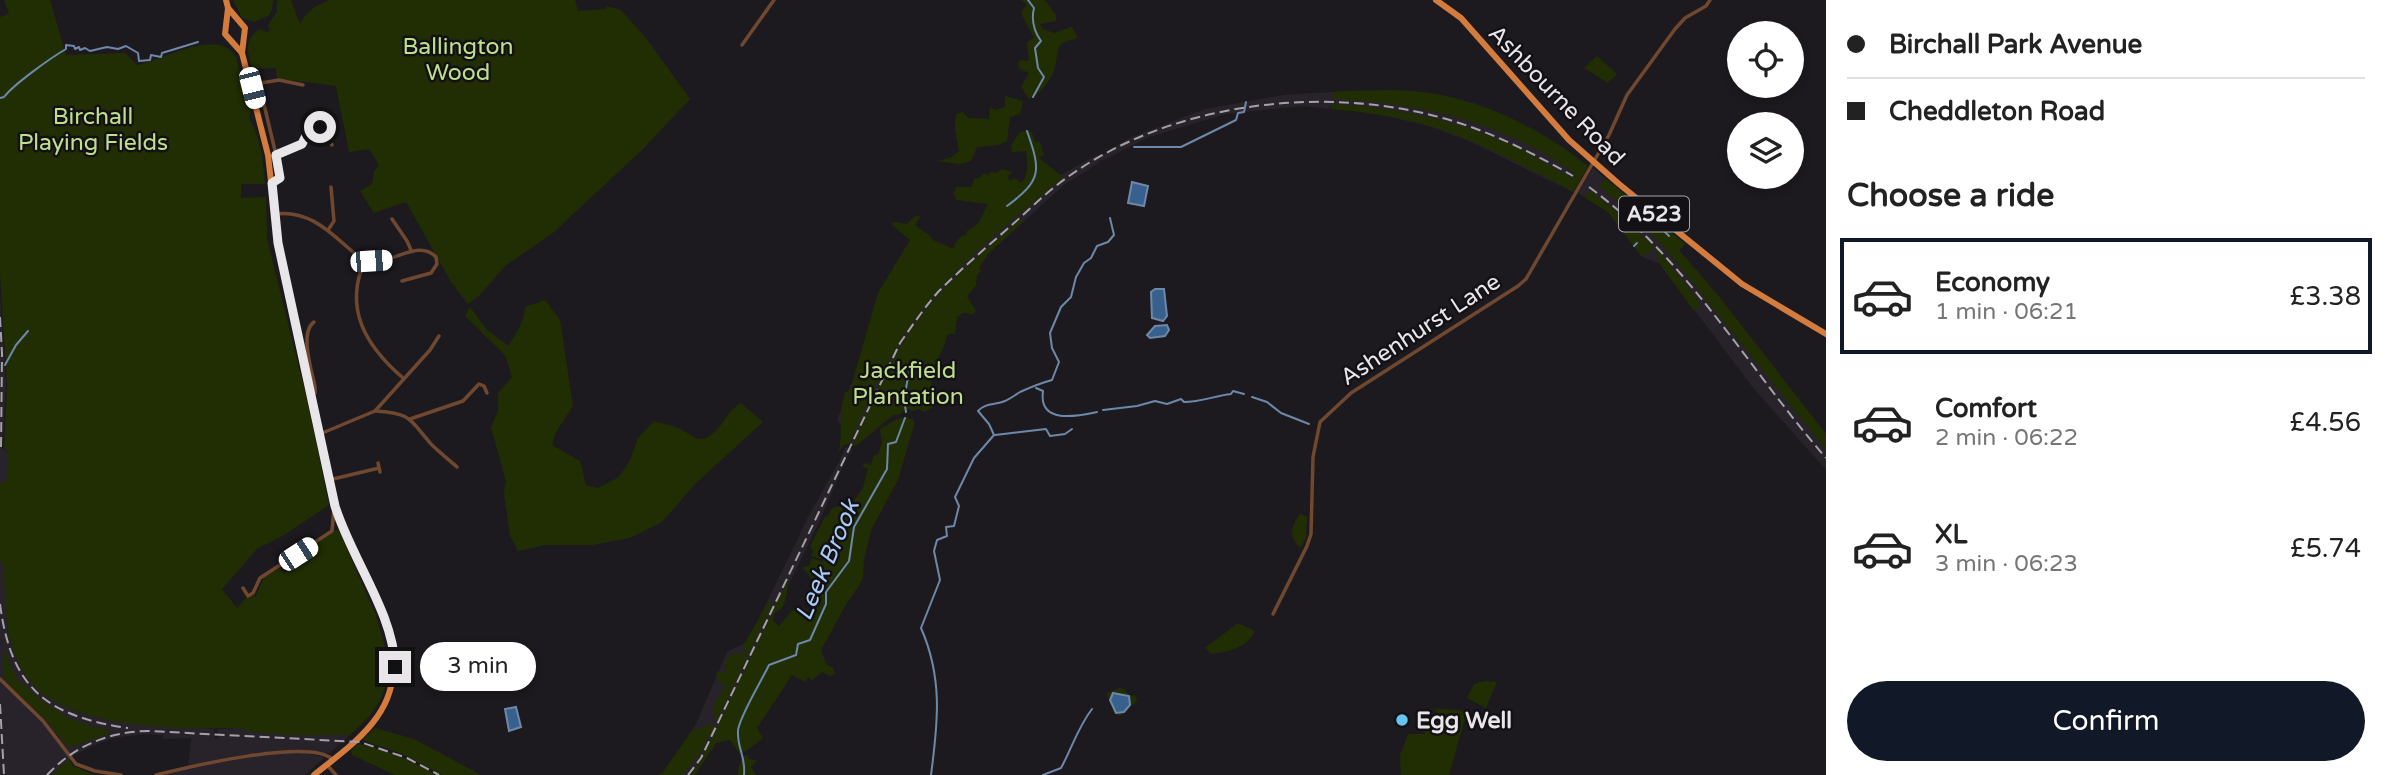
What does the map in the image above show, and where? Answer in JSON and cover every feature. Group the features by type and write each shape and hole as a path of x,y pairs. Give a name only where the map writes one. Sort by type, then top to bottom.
{"highway":[{"path":"226,0 246,31 242,53"},
{"name":"Ashbourne Road","path":"1436,0 1461,18 1569,140 1721,268 1760,295 1826,334"},
{"path":"229,8 226,36 242,53 256,89 269,158 274,214 291,313 335,506 393,644 394,679 386,701 370,725 314,775"},
{"path":"228,25 240,22"},
{"path":"233,42 243,39"}],"street":[{"path":"742,45 752,27 774,0"},
{"name":"Ashenhurst Lane","path":"1273,614 1311,534 1313,457 1320,422 1351,393 1526,279 1609,135 1627,95 1685,18 1706,6 1710,0"},
{"path":"272,183 280,178 276,155 256,89 261,83 279,80 303,85"},
{"path":"269,158 302,144 311,125 323,128 332,145"},
{"path":"328,230 334,221 331,187"},
{"path":"274,214 298,214 328,230 365,260 393,259 411,250 430,252 436,257 437,264 431,273 402,281"},
{"path":"392,219 411,250"},
{"path":"365,260 357,277 356,289 365,332 379,356 403,378"},
{"path":"311,394 315,393 315,387 306,333 314,322"},
{"path":"320,434 375,411 439,336"},
{"path":"410,419 463,401 478,384 484,386 487,393"},
{"path":"375,411 398,414 410,419 430,443 457,467"},
{"path":"329,480 379,468"},
{"path":"243,588 248,596 253,593 260,578 332,531 335,506"},
{"path":"0,679 43,721 76,764 95,771 121,775"},
{"path":"156,775 286,751 326,754 336,775"}],"shaded area":[{"path":"1412,91 1473,103 1513,120 1553,142 1588,166 1573,192 1469,141 1429,126 1374,113 1331,109 1331,106 1329,109 1303,106 1226,114 1149,137 1102,161 1101,159 1064,185 989,253 857,444 846,442 843,427 837,420 859,364 879,334 1059,176 1097,155 1101,156 1127,139 1205,109 1283,95"},
{"path":"1593,168 1685,244 1679,250 1721,299 1826,436 1826,470 1754,389 1660,264 1642,257 1608,212 1578,193"},
{"path":"0,293 6,385 2,448 8,453 8,481 0,483"},
{"path":"845,447 853,449 846,459 718,738 695,775 663,775 696,724 727,652 745,643 750,637"},
{"path":"0,562 4,562 7,627 18,663 26,677 38,688 75,711 106,720 214,729 215,739 218,738 218,729 269,726 352,730 350,735 330,753 288,750 325,757 305,775 166,775 165,771 188,766 191,738 163,739 163,735 145,734 114,738 92,746 73,756 52,775 0,775"}],"green space":[{"name":"Birchall Playing Fields","path":"4,0 50,0 66,55 125,53 137,65 189,48 216,45 227,48 236,57 251,111 249,119 261,150 265,184 241,184 241,198 266,197 267,239 309,408 329,505 284,535 257,549 222,589 237,608 248,596 256,596 264,577 279,568 283,573 296,567 297,557 338,529 375,613 385,647 389,650 388,676 381,698 369,717 350,735 283,735 234,728 152,726 92,716 65,707 42,693 25,675 18,662 9,635 4,562 0,562 0,483 8,480 8,453 4,448 7,385 0,274 0,17 9,14"},
{"path":"233,0 273,0 272,10 268,16 254,22 242,18"},
{"name":"Ballington Wood","path":"277,0 291,0 300,24 312,9 330,0 575,0 578,11 606,9 607,6 621,10 646,38 690,99 643,149 554,232 505,266 480,295 468,304 451,282 406,202 374,213 360,191 372,184 374,171 379,165 369,149 349,152 336,86 277,78 276,68 252,69 249,42 260,29 270,31 268,25 277,12"},
{"path":"1021,0 1045,0 1056,15 1056,21 1040,24 1043,29 1054,33 1072,27 1077,36 1076,39 1060,45 1051,78 1042,90 1029,99 1021,87 1029,73 1020,69 1018,64 1021,60 1029,61 1027,42 1034,38 1021,13 1027,4"},
{"path":"1597,56 1617,74 1608,83 1584,68"},
{"path":"1387,90 1435,94 1482,106 1549,138 1588,166 1573,192 1501,155 1444,131 1391,117 1331,109 1332,104 1380,108 1452,123 1520,149 1572,178 1575,174 1521,141 1460,119 1396,105 1333,99 1333,92"},
{"path":"1005,96 1023,101 1020,114 1010,117 1007,141 999,145 977,147 971,161 960,164 937,161 950,158 959,151 955,129 956,114 963,112 968,118 989,119 990,107 995,110 1005,107"},
{"path":"1028,130 1035,142 1040,142 1044,155 1039,158 1063,177 974,254 933,296 899,343 849,444 839,451 843,400 845,393 850,390 878,293 910,240 891,224 907,224 914,217 922,215 915,224 933,240 954,249 960,237 978,224 988,204 956,200 956,187 972,187 974,179 980,178 984,173 988,176 990,172 996,173 1002,169 1012,172 1008,176 1009,181 1015,178 1021,183 1027,172 1026,151 1012,152 1011,145 1020,132"},
{"path":"1605,178 1685,244 1679,250 1721,299 1826,434 1826,450 1664,247 1632,213 1599,186"},
{"path":"1589,190 1623,217 1655,248 1642,257 1608,212 1585,198"},
{"name":"Jackfield Plantation","path":"1019,220 1025,220 989,253 979,268 981,271 977,275 976,285 967,297 976,310 974,314 963,313 957,317 955,334 948,334 931,380 934,406 925,412 905,408 901,414 893,415 856,446 853,445 885,373 920,317 960,273"},
{"path":"1659,251 1698,300 1700,306 1694,311 1660,264 1656,255"},
{"path":"545,300 560,320 573,406 556,432 552,445 580,461 586,485 598,488 619,477 630,460 638,438 654,421 676,427 697,438 706,438 741,403 763,422 696,483 662,522 630,538 592,545 546,545 518,551 510,536 504,493 506,481 491,427 498,411 498,393 512,377 505,355 465,316 470,307 487,330 509,346 522,323 525,307"},
{"path":"906,417 914,420 914,425 898,480 872,528 864,559 863,577 821,650 826,664 833,668 835,674 830,676 822,672 811,681 808,676 806,682 792,675 757,728 763,738 745,752 739,753 730,740 716,743 695,775 690,775 702,759 786,584 785,602 781,609 774,613 773,621 779,626 797,607 812,609 816,589 802,568 810,565 811,558 823,560 811,556 813,551 810,546 832,508 842,505 843,510 853,512 851,505 863,488 868,468 863,465 871,465 882,443 880,429"},
{"path":"1300,514 1307,516 1306,537 1301,548 1294,540 1292,532"},
{"path":"769,601 773,603 718,718 714,719 714,704 725,688 716,676 717,672 724,673 726,668 723,662 727,661 729,655 745,653 743,646"},
{"path":"1238,623 1255,631 1247,642 1231,650 1211,654 1205,648"},
{"path":"3,648 18,680 46,704 72,720 113,732 69,748 4,677"},
{"path":"1484,681 1497,682 1486,708 1467,698 1474,684"},
{"path":"1120,688 1130,696 1135,695 1137,701 1120,716 1114,713 1110,701 1115,709 1128,696 1108,698 1107,693"},
{"path":"1431,708 1467,711 1449,775 1401,775 1400,755 1408,734 1425,734 1424,724 1438,722 1436,710"},
{"path":"710,723 714,727 702,751 682,775 658,775 663,772 693,729 701,729"},
{"path":"375,728 414,739 481,775 442,775 405,755 362,740"},
{"path":"358,744 398,756 436,775 395,775 352,755 351,751"},
{"path":"748,755 749,759 757,760 751,767 756,775 738,775 743,756"},
{"path":"69,759 73,766 94,775 52,775"}],"water":[{"path":"1132,182 1148,186 1144,206 1128,203"},
{"path":"1164,289 1167,316 1163,321 1152,318 1151,292"},
{"path":"1167,325 1169,330 1165,336 1150,338 1147,335 1155,326"},
{"path":"1113,693 1129,696 1130,705 1124,712 1116,713 1110,700"},
{"path":"516,707 521,727 509,731 505,709"}],"waterway":[{"name":"Leek Brook","path":"1028,0 1034,8 1034,25 1041,41 1035,48 1038,68 1044,77 1033,97"},
{"path":"0,98 66,49 66,45 90,51 126,46 138,53 139,61 150,60 151,55 161,57 162,53 198,42"},
{"path":"1134,147 1181,147 1236,120 1238,113 1244,112 1246,102"},
{"name":"Leek Brook","path":"1007,206 1027,189 1035,174 1035,156 1027,131"},
{"path":"1643,213 1656,223"},
{"path":"931,775 937,718 936,683 921,628 940,580 934,551 937,540 947,536 946,527 954,526 959,506 955,497 974,458 994,435 978,411 1052,380 1059,362 1052,348 1050,333 1061,307 1071,297 1076,277 1084,263 1091,258 1097,246 1108,242 1114,235 1110,218"},
{"path":"1656,226 1657,224 1669,236"},
{"path":"1634,246 1637,243"},
{"path":"5,365 28,331"},
{"name":"Leek Brook","path":"906,412 904,399 909,372"},
{"path":"1036,388 1043,391 1043,402 1053,414 1070,416 1097,412"},
{"path":"1103,410 1155,401 1167,404 1181,399 1184,402 1196,401 1231,394 1233,391 1244,394"},
{"path":"1252,397 1309,424"},
{"name":"Leek Brook","path":"744,775 738,737 742,717 769,665 796,655 798,644 810,640 826,604 826,592 849,561 854,527 887,469 888,444 896,442 905,418"},
{"path":"995,435 1046,429 1050,436 1065,434 1072,429"},
{"path":"1043,775 1061,768 1092,709"}],"railway":[{"path":"688,775 701,758 900,343 938,292 1065,179 1107,153 1153,132 1202,116 1252,106 1304,102 1355,103 1405,109 1453,121 1515,145 1573,176"},
{"path":"1589,187 1624,216 1686,280 1826,458"},
{"path":"0,317 1,448"},
{"path":"0,604 13,657 37,693 54,706 75,715 128,728"},
{"path":"0,704 4,775"},
{"path":"47,775 69,756 94,742 120,734 149,731 360,742 407,758 439,775"}],"place":[{"name":"Egg Well","path":"1402,720"}],"route":[{"path":"320,127 311,125 302,144 276,155 280,178 272,183 275,228 291,313 335,506 387,625 393,644 395,667"}]}
